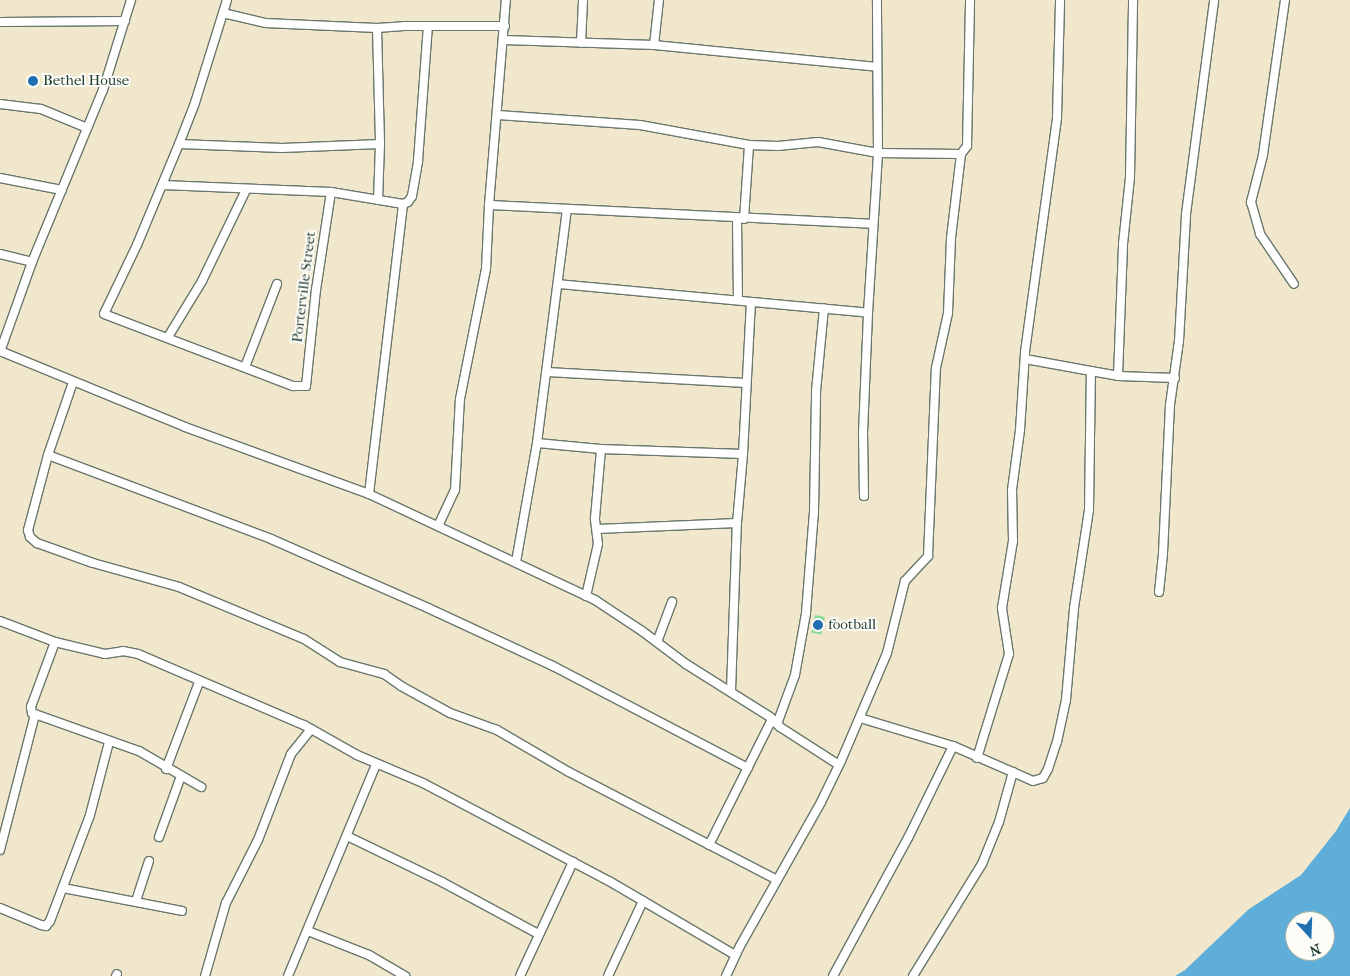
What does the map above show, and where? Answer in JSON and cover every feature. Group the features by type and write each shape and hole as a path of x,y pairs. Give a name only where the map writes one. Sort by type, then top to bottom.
{"street":[{"path":"131,0 103,90 32,262 0,351 185,427 369,494 439,524 586,596 606,606 697,671 731,691 838,765"},
{"path":"227,0 179,144 163,185 104,314 245,367 278,284"},
{"path":"439,524 455,490 460,399 486,269 489,204 498,115 506,0"},
{"path":"581,43 583,0"},
{"path":"654,45 659,0"},
{"path":"864,496 863,433 878,153 877,0"},
{"path":"726,976 821,802 860,718 889,646 905,581 928,556 936,368 948,313 951,238 961,154 966,146 970,0"},
{"path":"977,758 1010,654 1002,608 1014,541 1012,490 1020,430 1025,359 1057,117 1060,0"},
{"path":"1118,376 1123,244 1130,177 1133,0"},
{"path":"1159,592 1163,553 1170,405 1179,341 1186,214 1214,0"},
{"path":"1285,0 1263,155 1251,202 1260,234 1294,284"},
{"path":"223,13 266,23 377,28 505,26"},
{"path":"0,22 125,21"},
{"path":"369,494 403,204 412,196 418,161 428,26"},
{"path":"377,28 380,144 378,200"},
{"path":"504,40 654,45 877,67"},
{"path":"0,104 41,109 87,128"},
{"path":"498,115 640,125 749,144 778,146 818,142 878,153 961,154"},
{"path":"179,144 282,148 380,144"},
{"path":"738,299 740,219 749,144"},
{"path":"0,178 62,190"},
{"path":"163,185 246,190 331,192 403,204"},
{"path":"168,337 202,281 246,190"},
{"name":"Porterville Street","path":"245,367 293,386 306,386 316,290 331,192"},
{"path":"489,204 740,219 873,224"},
{"path":"516,562 537,443 567,209"},
{"path":"0,254 32,262"},
{"path":"558,284 738,299 751,302 868,313"},
{"path":"731,691 737,522 743,454 751,302"},
{"path":"709,845 748,768 775,721 795,674 806,613 814,511 816,391 824,308"},
{"path":"1025,359 1118,376 1174,378"},
{"path":"860,718 953,746 1033,781 1043,778 1055,749 1065,705 1074,608 1089,510 1090,371"},
{"path":"547,372 746,382"},
{"path":"73,382 48,455 28,530 30,537 37,543 93,562 179,587 304,640 340,662 384,674 401,686 450,713 497,730 569,772 777,880"},
{"path":"537,443 601,449 743,454"},
{"path":"586,596 597,551 595,518 601,449"},
{"path":"48,455 271,540 428,608 553,666 748,768"},
{"path":"597,529 737,522"},
{"path":"657,642 672,602"},
{"path":"0,621 55,642 105,654 123,651 138,654 311,729 376,765 423,783 573,862 736,955"},
{"path":"0,850 4,819 35,715 31,707 55,642"},
{"path":"166,769 199,682"},
{"path":"35,715 139,752 166,769 201,787"},
{"path":"205,976 226,903 258,840 291,754 311,729"},
{"path":"0,908 20,918 46,926 63,888 90,815 109,742"},
{"path":"833,976 908,838 953,746"},
{"path":"288,976 376,765"},
{"path":"913,976 982,864 999,822 1013,772"},
{"path":"159,836 181,776"},
{"path":"347,836 442,882 538,934"},
{"path":"136,901 149,861"},
{"path":"520,976 573,862"},
{"path":"63,888 182,911"},
{"path":"608,976 643,901"},
{"path":"308,931 369,956 405,976"}],"green space":[{"name":"football","path":"815,615 825,617 821,635 812,633"}],"water":[{"path":"1350,808 1350,976 1175,976 1185,970 1249,909 1301,875 1336,831"}],"place":[{"name":"Bethel House","path":"33,81"},
{"name":"football","path":"818,625"}]}
